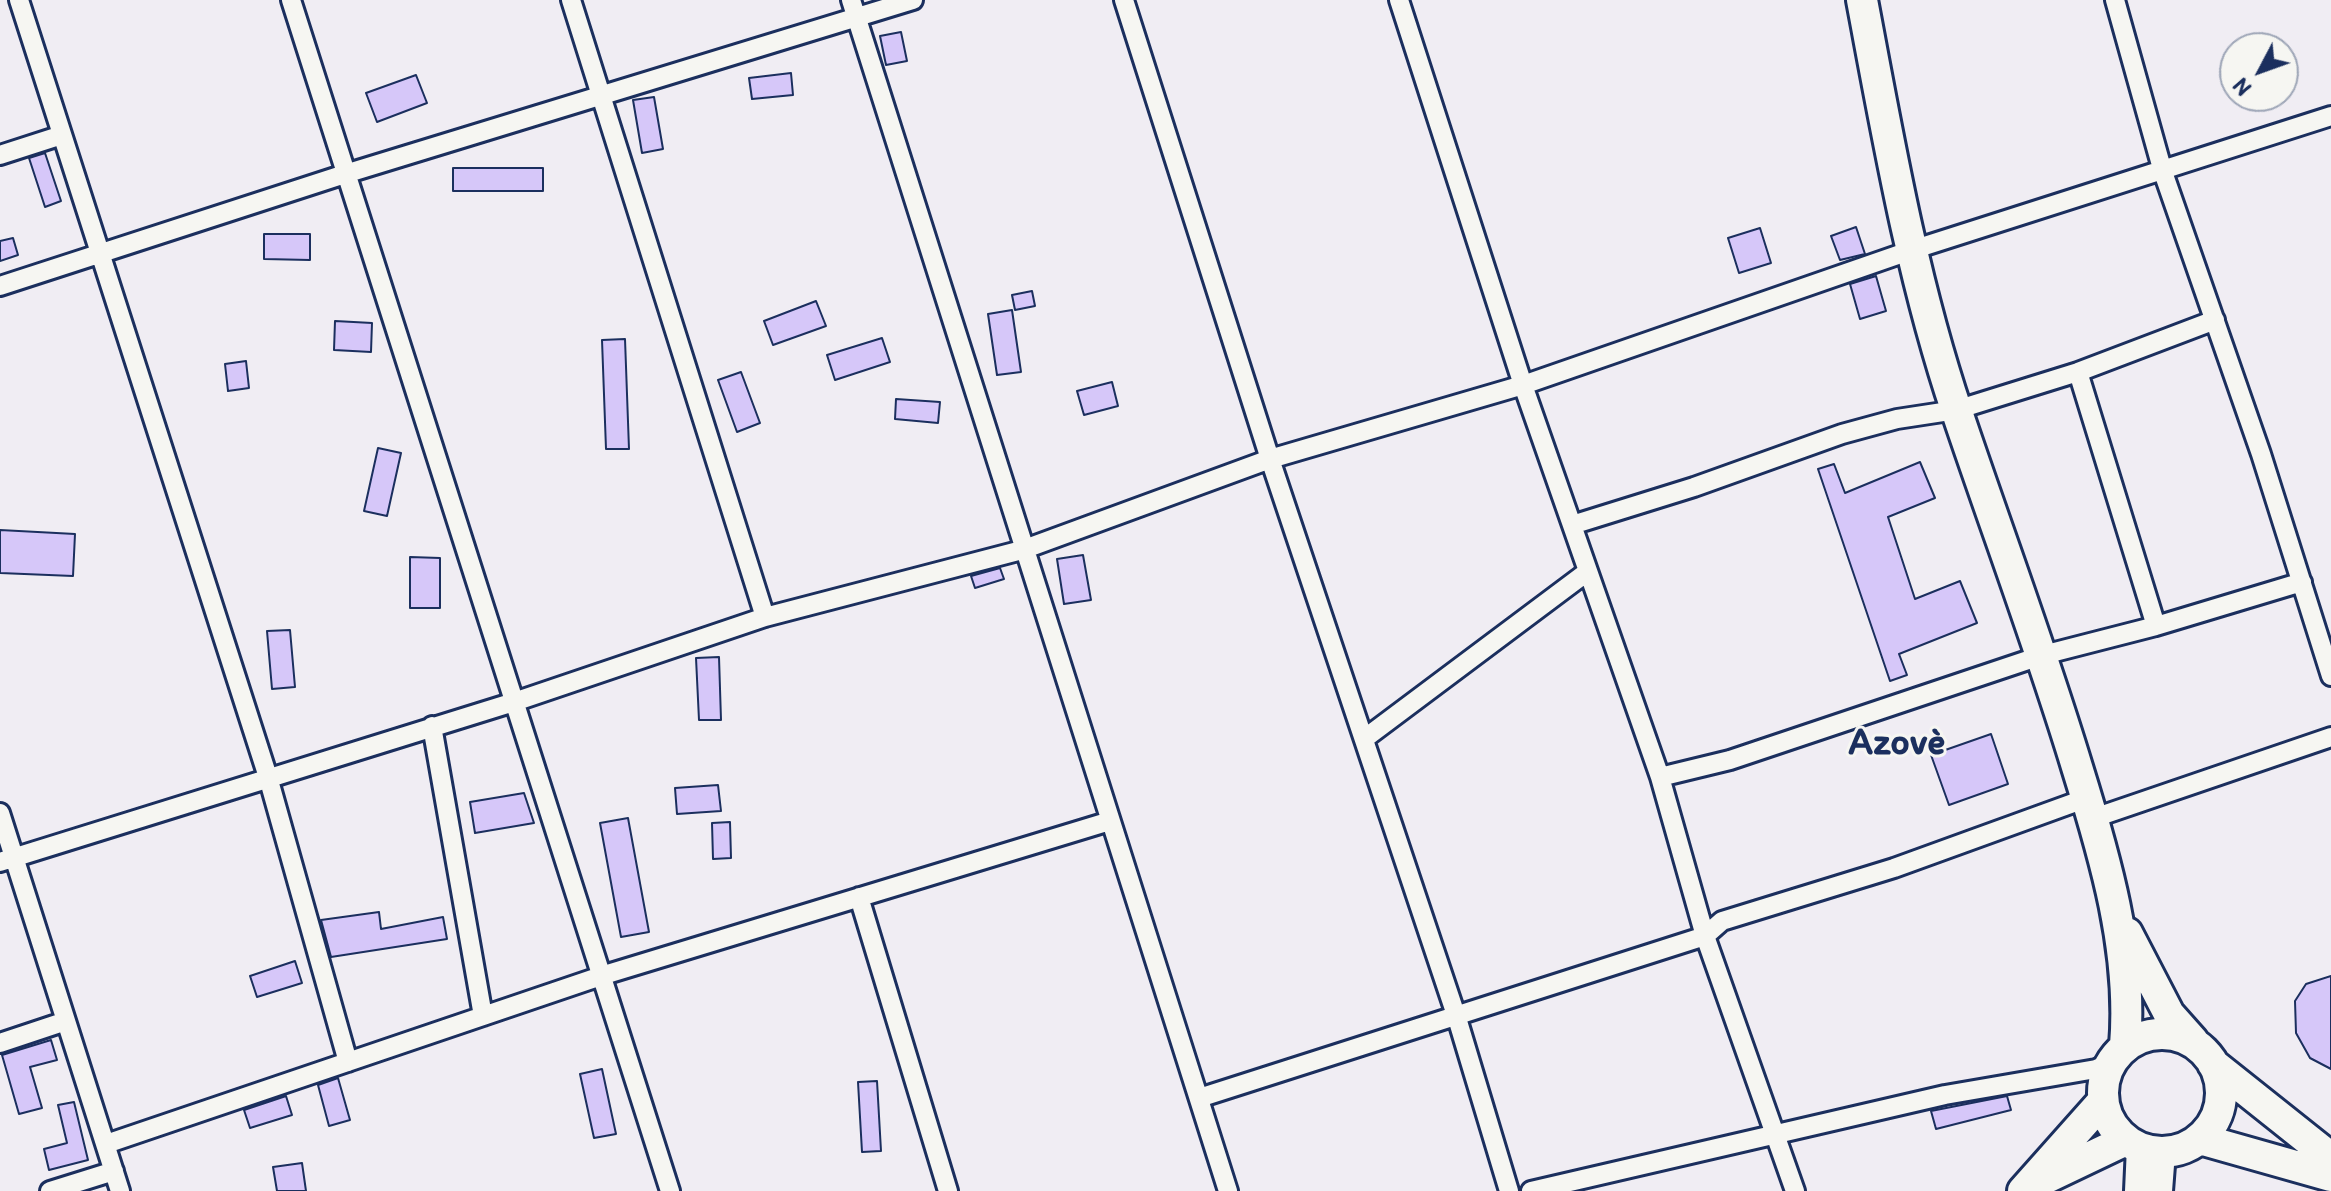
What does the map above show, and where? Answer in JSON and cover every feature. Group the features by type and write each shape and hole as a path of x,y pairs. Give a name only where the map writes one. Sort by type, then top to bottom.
{"main road":[{"path":"1862,0 1912,250 1956,410 2043,655 2090,808 2115,905 2127,1007 2118,1054"},
{"path":"2024,1190 2142,1146 2176,1150 2200,1139 2210,1128 2220,1103 2221,1089 2205,1055 2169,1014 2115,905"},
{"path":"2142,1146 2111,1123 2103,1101 2105,1075 2118,1054 2136,1039 2161,1033 2174,1034 2205,1055 2331,1158"},
{"path":"2024,1190 2103,1101"},
{"path":"2200,1139 2331,1176"}],"street":[{"path":"19,0 268,777 348,1062"},
{"path":"291,0 604,975 670,1191"},
{"path":"571,0 765,617"},
{"path":"851,0 1022,550 1228,1191"},
{"path":"0,286 345,174 913,0"},
{"path":"1124,0 1270,459 1457,1018 1509,1191"},
{"path":"1399,0 1523,385 1660,777 1705,936 1795,1191"},
{"path":"2115,0 2163,172 2215,320 2331,676"},
{"path":"7,860 514,702 765,617 1022,550 1270,459 1523,385 1912,250 2331,116"},
{"path":"0,155 62,135"},
{"path":"1572,525 1694,487 1842,434 1897,419 1956,410 2078,372 2215,320"},
{"path":"2078,372 2156,626"},
{"path":"1364,739 1587,572"},
{"path":"1660,777 1730,760 2043,655 2156,626 2302,582"},
{"path":"432,726 483,1016"},
{"path":"1199,1098 1457,1018 1705,936 1722,921 2331,737"},
{"path":"0,813 7,860 66,1021 120,1191"},
{"path":"106,1144 604,975 1110,821"},
{"path":"859,897 948,1191"},
{"path":"0,1043 66,1021"},
{"path":"1531,1191 1945,1095 2096,1069 2118,1054"},
{"path":"2137,1191 2142,1146"},
{"path":"2142,1146 2160,1191"},
{"path":"50,1191 114,1171"}],"building":[{"path":"901,32 907,61 886,65 880,36"},
{"path":"791,73 793,95 752,99 749,78"},
{"path":"416,75 427,103 377,122 366,93"},
{"path":"654,97 663,149 642,153 633,100"},
{"path":"45,153 61,201 45,207 29,158"},
{"path":"453,168 543,168 543,191 453,191"},
{"path":"1856,227 1865,254 1840,260 1831,236"},
{"path":"1760,228 1771,263 1739,273 1728,238"},
{"path":"264,234 310,234 310,260 264,259"},
{"path":"13,238 18,255 0,261 0,241"},
{"path":"1876,276 1886,311 1860,319 1850,284"},
{"path":"1032,291 1035,306 1015,310 1012,295"},
{"path":"816,301 826,326 773,345 764,321"},
{"path":"1012,310 1021,372 997,375 988,314"},
{"path":"335,321 372,323 371,352 334,350"},
{"path":"882,338 890,362 835,380 827,355"},
{"path":"625,339 629,449 606,449 602,340"},
{"path":"246,361 249,388 228,391 225,364"},
{"path":"741,372 760,423 737,432 718,380"},
{"path":"1112,382 1118,406 1084,415 1077,391"},
{"path":"896,399 940,402 938,423 895,419"},
{"path":"378,448 401,453 387,516 364,511"},
{"path":"1920,462 1935,498 1888,517 1915,599 1960,581 1977,623 1899,654 1907,675 1890,681 1818,469 1834,464 1845,493"},
{"path":"0,530 75,534 73,576 0,573"},
{"path":"1083,555 1091,600 1064,604 1057,559"},
{"path":"410,557 440,558 440,608 410,608"},
{"path":"1000,568 1004,579 975,588 971,576"},
{"path":"290,630 295,687 272,689 267,631"},
{"path":"719,657 721,720 699,720 696,658"},
{"path":"1991,734 2008,784 1949,805 1931,755"},
{"path":"718,785 721,811 677,814 675,788"},
{"path":"524,793 534,823 475,833 470,802"},
{"path":"628,818 649,932 621,937 600,823"},
{"path":"730,822 731,858 713,859 712,823"},
{"path":"379,912 381,929 443,917 447,939 331,957 321,920"},
{"path":"295,961 302,983 257,997 250,976"},
{"path":"2331,976 2331,1069 2310,1058 2296,1033 2295,1001 2306,984"},
{"path":"51,1040 57,1060 30,1067 42,1108 19,1114 2,1055"},
{"path":"602,1069 616,1134 594,1138 580,1074"},
{"path":"338,1078 350,1120 329,1126 318,1085"},
{"path":"877,1081 881,1151 862,1152 858,1082"},
{"path":"286,1096 292,1115 250,1128 244,1110"},
{"path":"2007,1096 2011,1110 1936,1129 1931,1111"},
{"path":"74,1102 88,1160 49,1170 44,1149 67,1143 58,1105"},
{"path":"302,1163 306,1191 277,1191 273,1167"}],"district":[{"name":"Azovè","path":"1897,744"}]}
